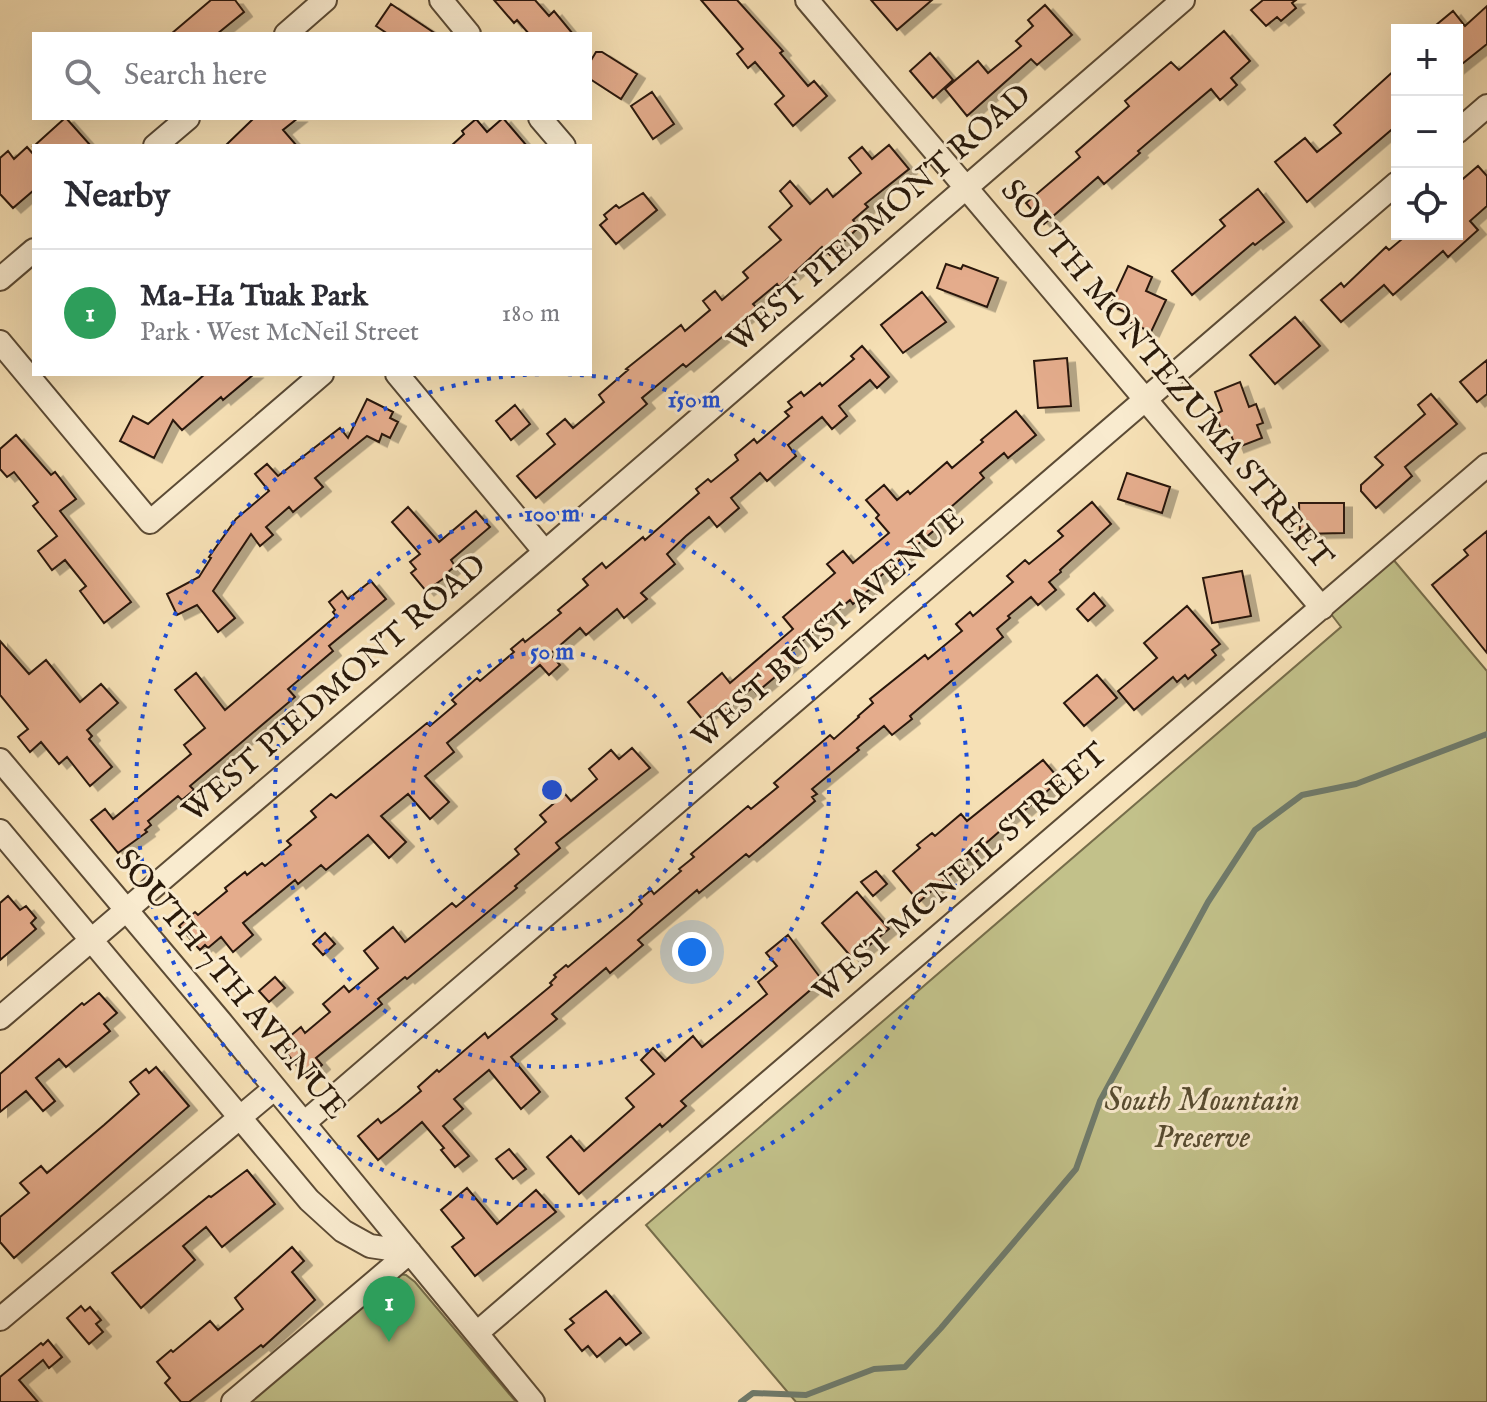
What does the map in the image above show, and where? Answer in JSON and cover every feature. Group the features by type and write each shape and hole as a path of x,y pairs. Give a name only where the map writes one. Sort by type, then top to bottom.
{"street":[{"path":"288,32 325,0"},
{"path":"441,0 467,32"},
{"name":"SOUTH MONTEZUMA STREET","path":"807,0 1322,608"},
{"name":"WEST PIEDMONT ROAD","path":"0,1018 1183,0"},
{"path":"1463,127 1487,106"},
{"path":"157,144 186,120"},
{"path":"542,120 562,144"},
{"name":"WEST BUIST AVENUE","path":"304,1123 1391,188"},
{"path":"0,279 32,252"},
{"path":"0,342 150,522 320,376"},
{"path":"399,376 545,552"},
{"name":"WEST MCNEIL STREET","path":"478,1332 1486,467"},
{"name":"SOUTH 7TH AVENUE","path":"0,760 533,1402"},
{"path":"0,831 309,1200 343,1231 370,1246 410,1252"},
{"path":"0,1319 275,1088"},
{"path":"233,1402 410,1252"}],"green space":[{"name":"South Mountain Preserve","path":"1392,558 1487,671 1487,1402 796,1402 646,1225 1341,627 1328,610"},
{"path":"398,1274 406,1275 415,1282 516,1402 242,1402"}],"building":[{"path":"211,0 235,0 244,12 219,32 173,32"},
{"path":"494,0 535,0 549,16 554,11 571,32 527,32 517,20 514,23"},
{"path":"701,0 737,0 783,51 780,53 808,86 814,81 827,96 793,126 775,104 784,96 755,62 748,68 737,54 743,49"},
{"path":"871,0 932,0 897,30"},
{"path":"1263,0 1296,0 1292,3 1296,8 1281,21 1277,17 1266,26 1251,10"},
{"path":"391,4 433,32 385,32 376,26"},
{"path":"1045,5 1072,35 1037,65 1031,59 967,116 945,89 978,61 988,73 1021,46 1016,41 1033,26 1028,20"},
{"path":"1487,6 1487,44 1463,63 1463,24 1437,24 1453,11 1465,26"},
{"path":"1224,31 1250,61 1231,78 1237,85 1220,100 1211,89 1104,184 1098,177 1044,224 1026,203 1080,157 1076,152 1129,106 1125,101 1171,62 1179,70"},
{"path":"596,52 602,52 637,74 621,99 592,80 592,59"},
{"path":"930,53 953,80 933,98 910,71"},
{"path":"1391,73 1391,130 1307,202 1275,162 1305,138 1317,152 1341,133 1334,125"},
{"path":"652,92 674,124 653,139 631,106"},
{"path":"63,120 68,120 89,144 36,144"},
{"path":"252,120 296,120 283,130 295,144 227,144"},
{"path":"475,120 487,132 505,120 525,144 453,144"},
{"path":"889,145 909,169 865,204 868,207 853,220 859,227 830,255 822,247 779,287 777,284 753,304 757,308 686,367 683,364 642,398 647,404 536,498 517,476 555,444 547,434 565,419 573,428 604,402 599,395 626,369 681,325 685,331 710,310 703,301 715,291 722,300 748,278 743,272 781,240 769,227 792,206 780,191 790,181 810,204 827,189 833,197 861,173 849,158 862,147 872,159"},
{"path":"27,147 32,153 32,192 13,208 0,194 0,158 8,151 14,159"},
{"path":"1478,166 1487,176 1487,206 1470,221 1478,230 1448,257 1443,251 1393,295 1384,285 1341,322 1321,300 1341,283 1344,287 1386,247 1389,250 1401,240 1463,240 1463,179"},
{"path":"1258,189 1284,222 1255,245 1253,243 1192,295 1172,271 1225,226 1220,220"},
{"path":"643,193 657,210 616,244 600,225 607,219 604,215 616,205 619,208"},
{"path":"946,264 961,269 963,265 998,278 987,307 937,288"},
{"path":"1128,266 1152,277 1146,291 1166,300 1151,332 1129,322 1132,315 1110,305"},
{"path":"922,292 946,322 903,353 881,325"},
{"path":"1295,317 1320,346 1275,384 1250,355"},
{"path":"862,346 889,377 877,388 870,380 839,406 847,416 832,429 822,417 788,445 796,456 767,481 760,473 731,498 739,508 717,527 709,517 686,536 667,554 675,564 641,593 647,599 624,618 617,609 586,635 580,628 550,654 560,665 549,675 540,665 447,743 454,752 425,776 449,802 430,819 408,794 381,816 406,842 389,858 368,835 326,870 321,865 298,884 295,880 243,923 253,935 233,952 221,937 208,948 205,945 200,950 179,926 195,912 198,915 245,872 247,875 262,863 265,866 291,845 287,841 316,817 311,811 331,794 336,798 427,723 430,726 456,704 452,700 477,678 480,681 514,652 511,649 523,639 525,642 561,613 558,610 588,585 583,579 602,563 606,568 643,537 645,540 699,493 696,489 708,479 711,482 738,460 735,455 754,439 757,443 789,416 785,412 792,407 788,402 801,392 804,396 820,383 822,386 854,359 851,356"},
{"path":"1067,358 1071,406 1038,408 1034,361"},
{"path":"1487,360 1487,394 1477,402 1460,382"},
{"path":"203,376 252,376 182,430 173,420 154,458 120,441 133,416 148,424"},
{"path":"1240,382 1249,407 1256,404 1263,423 1257,425 1262,438 1236,448 1228,427 1221,430 1216,414 1222,411 1215,392"},
{"path":"1431,394 1457,424 1405,467 1412,476 1376,508 1361,491 1361,485 1383,465 1375,457 1425,414 1418,405"},
{"path":"367,399 393,412 390,418 398,422 390,438 382,434 379,442 367,436 315,478 323,487 293,512 289,507 266,527 273,535 260,546 251,534 213,591 235,618 218,632 197,605 177,615 167,594 199,577 236,519 269,491 255,474 267,464 278,476 340,428 348,438"},
{"path":"515,405 530,424 511,440 496,421"},
{"path":"1016,411 1036,435 1008,458 1004,453 980,473 984,478 934,522 938,527 870,585 872,587 853,604 850,600 788,653 794,661 756,693 752,688 723,713 718,706 702,719 688,702 722,673 730,683 793,629 783,617 835,573 827,564 843,551 853,563 889,533 866,500 884,485 897,500 908,491 910,494 947,462 952,468"},
{"path":"16,435 51,475 55,472 76,499 60,511 131,602 104,623 80,591 86,586 65,560 52,570 38,551 57,536 33,506 38,502 14,472 7,477 0,469 0,449"},
{"path":"1127,473 1170,487 1162,513 1118,499"},
{"path":"1092,502 1111,524 1049,582 1056,590 1038,605 1031,597 1008,616 1010,618 997,629 1003,637 910,716 912,719 892,735 884,726 857,748 859,750 812,789 817,794 812,797 815,801 749,857 746,854 699,893 697,890 638,940 643,945 610,973 606,968 552,1014 557,1019 511,1057 540,1092 521,1109 489,1070 454,1099 463,1109 443,1126 469,1156 455,1167 422,1122 378,1160 358,1136 378,1119 381,1123 397,1111 421,1091 418,1087 437,1070 439,1072 485,1033 488,1038 552,985 554,975 629,916 642,904 639,900 651,890 654,894 681,871 679,869 694,857 691,854 748,806 751,809 778,787 774,783 830,735 834,739 873,703 870,699 925,655 928,659 962,631 956,624 970,612 973,616 1013,582 1007,576 1025,560 1029,564 1063,536 1058,531"},
{"path":"1299,503 1344,503 1344,533 1300,534"},
{"path":"408,507 439,542 476,511 490,527 451,560 455,566 447,576 426,591 411,573 416,569 410,562 420,554 392,522"},
{"path":"1487,531 1487,653 1432,585 1468,555 1464,550"},
{"path":"1242,571 1251,616 1212,623 1203,578"},
{"path":"371,581 386,599 329,646 333,651 288,689 295,697 190,786 194,790 182,800 178,796 148,821 151,825 145,830 147,832 118,853 91,820 105,809 113,819 191,754 184,745 205,728 175,690 196,673 225,710 336,616 329,602 342,591 348,599"},
{"path":"1094,593 1105,606 1088,621 1077,609"},
{"path":"1187,606 1220,644 1212,650 1216,655 1188,679 1185,675 1177,682 1173,677 1134,710 1118,691 1157,658 1144,643"},
{"path":"0,641 29,674 46,660 80,702 101,684 118,703 87,730 92,736 89,739 112,767 90,786 67,757 59,764 41,742 30,752 18,737 28,729 0,695"},
{"path":"1097,675 1117,698 1084,726 1064,703"},
{"path":"632,748 650,768 556,843 560,848 515,886 517,888 407,979 405,977 378,999 382,1004 316,1058 322,1065 307,1078 284,1050 287,1048 282,1043 301,1027 305,1033 330,1012 323,1004 344,986 349,992 378,968 364,951 393,927 405,942 452,903 456,907 519,854 515,849 546,822 540,815 565,794 571,801 597,779 589,769 611,750 619,759"},
{"path":"1043,760 1060,780 1024,811 1021,808 999,827 1001,830 919,902 893,871 932,833 935,836 961,814 967,821"},
{"path":"876,871 887,884 873,896 861,882"},
{"path":"857,892 889,929 853,959 822,923"},
{"path":"8,896 20,910 26,906 36,918 31,923 36,929 0,960 0,903"},
{"path":"325,933 335,944 323,955 313,944"},
{"path":"788,935 822,980 681,1101 686,1106 662,1127 660,1124 579,1194 547,1157 571,1136 584,1151 634,1107 626,1098 654,1074 641,1060 653,1048 665,1061 693,1036 702,1047 767,994 758,982 777,966 766,953"},
{"path":"275,977 285,988 269,1002 259,991"},
{"path":"99,993 117,1013 104,1024 110,1031 66,1067 59,1059 36,1078 55,1101 43,1111 26,1091 0,1112 0,1074 82,1003 84,1005"},
{"path":"156,1067 189,1106 14,1258 0,1242 0,1217 29,1193 20,1183 41,1166 47,1173 104,1125 139,1094 130,1082 146,1069 149,1073"},
{"path":"509,1149 526,1169 513,1179 496,1159"},
{"path":"247,1170 275,1204 222,1247 206,1227 183,1246 195,1260 141,1308 112,1273"},
{"path":"467,1188 497,1224 536,1190 556,1212 475,1276 452,1247 464,1238 441,1210"},
{"path":"292,1247 304,1261 292,1272 315,1300 263,1347 261,1345 189,1402 181,1402 165,1383 170,1378 157,1362 210,1321 218,1330 243,1309 235,1298"},
{"path":"606,1291 641,1333 626,1345 620,1338 597,1357 588,1346 582,1351 565,1330 574,1323 570,1319"},
{"path":"81,1306 85,1311 90,1307 101,1320 96,1324 103,1332 89,1344 67,1318"},
{"path":"48,1340 62,1357 49,1368 43,1360 19,1380 38,1402 0,1402 0,1377"}],"waterway":[{"path":"741,1402 753,1393 806,1395 874,1369 905,1367 1076,1169 1100,1101 1208,902 1255,830 1302,795 1356,784 1487,734"}],"place":[{"name":"Ma-Ha Tuak Park","path":"389,1342"}]}
